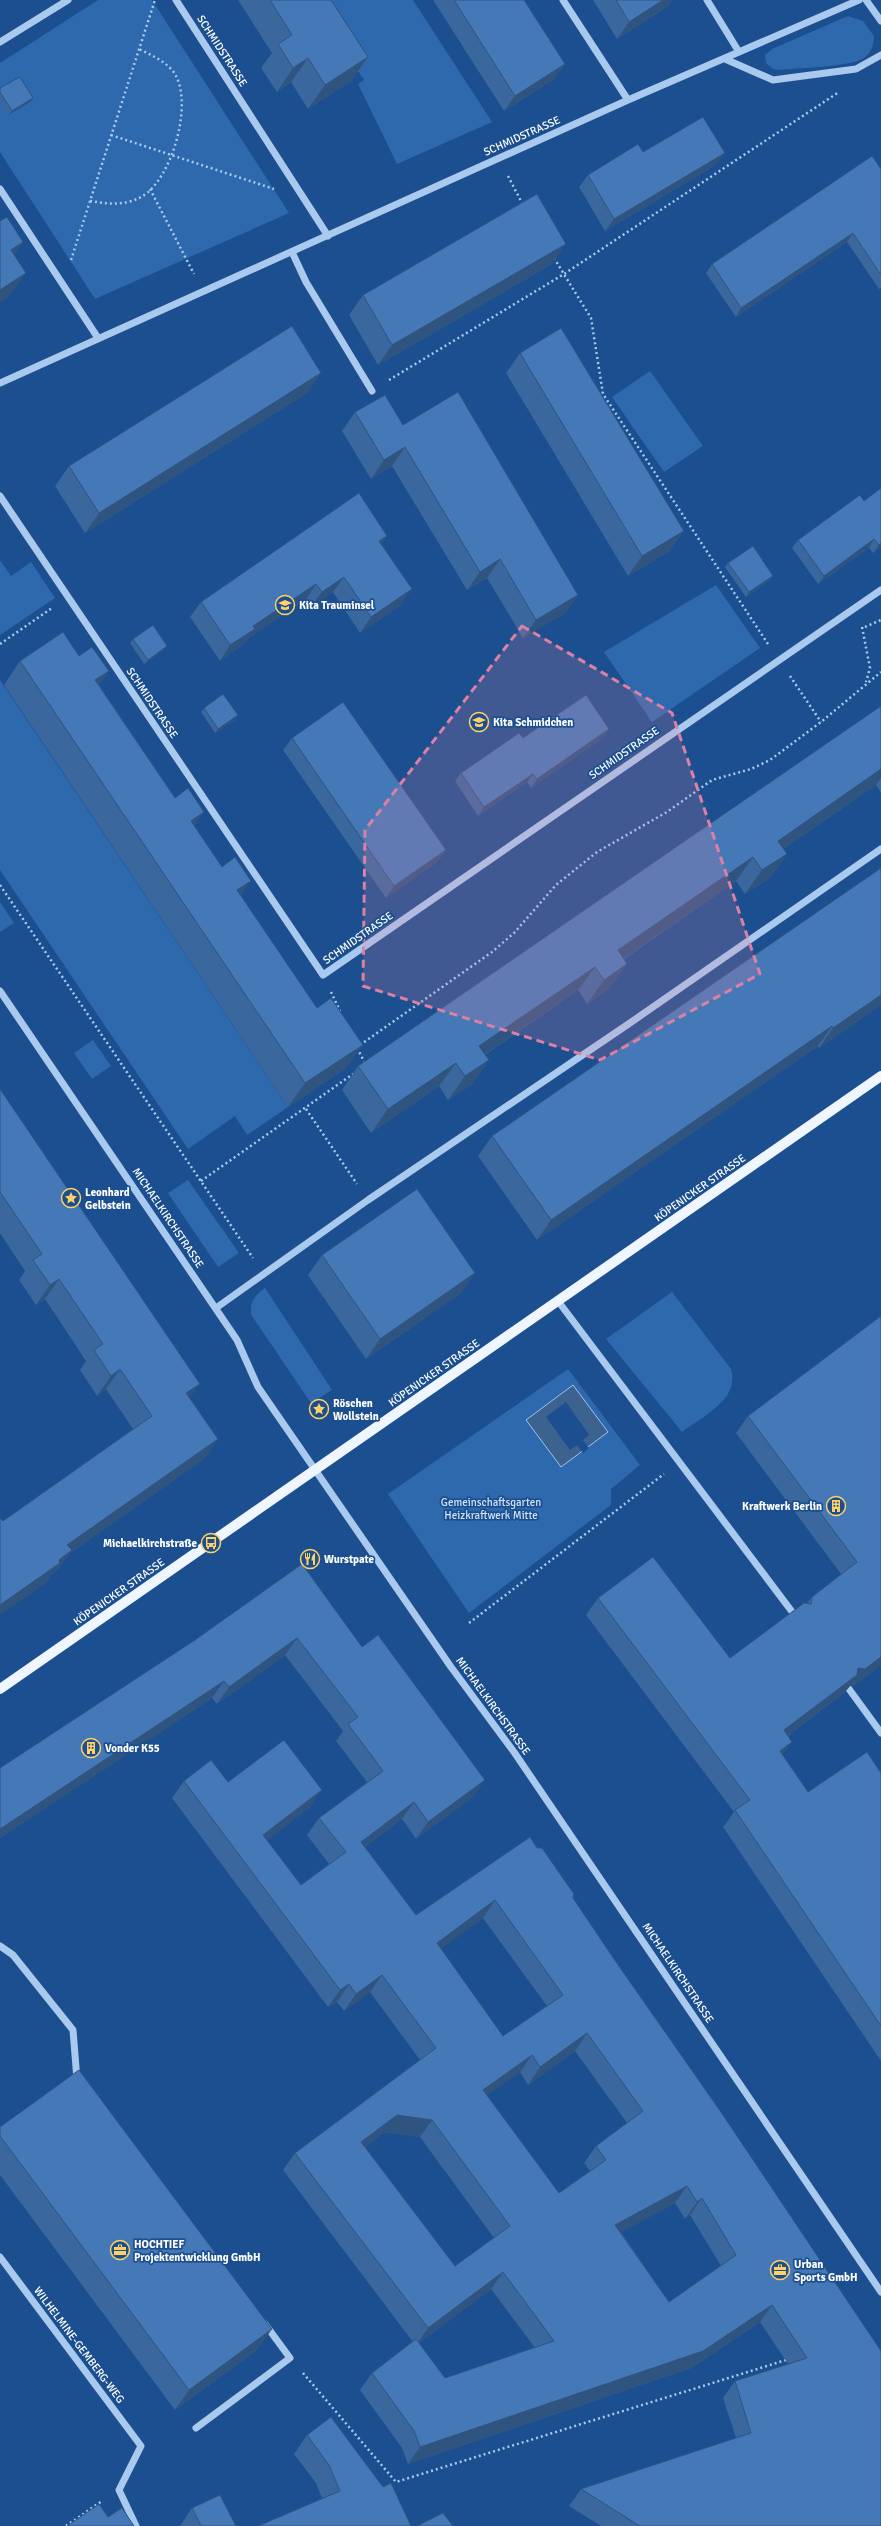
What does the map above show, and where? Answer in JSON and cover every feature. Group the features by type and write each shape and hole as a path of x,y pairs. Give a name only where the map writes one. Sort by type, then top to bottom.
{"main road":[{"name":"KÖPENICKER STRASSE","path":"0,1689 881,1076"}],"street":[{"path":"0,42 68,0"},
{"name":"SCHMIDSTRASSE","path":"176,0 328,236"},
{"path":"563,0 628,100"},
{"path":"707,0 739,52"},
{"name":"SCHMIDSTRASSE","path":"0,383 98,338 203,293 628,100 859,0"},
{"path":"866,0 881,21"},
{"path":"725,59 773,80 856,69 881,55"},
{"path":"0,189 98,338"},
{"path":"292,252 306,282 372,391"},
{"name":"SCHMIDSTRASSE","path":"0,496 323,976 881,590"},
{"path":"216,1308 368,1200 627,1025 881,849"},
{"name":"MICHAELKIRCHSTRASSE","path":"0,991 237,1340 258,1387 451,1667 514,1752 881,2292"},
{"path":"558,1301 796,1617"},
{"path":"849,1689 881,1733"},
{"path":"0,1946 13,1955 73,2030 77,2082 82,2088"},
{"name":"WILHELMINE-GEMBERG-WEG","path":"0,2257 141,2446 119,2490"},
{"path":"196,2428 290,2358 261,2320"},
{"path":"119,2490 136,2526"}],"path":[{"path":"63,284 155,0"},
{"path":"90,201 114,205 141,197 160,180 171,155 180,127 182,97 173,71 157,57 139,49"},
{"path":"372,391 564,274 837,95 856,69"},
{"path":"111,135 305,200"},
{"path":"500,158 525,209"},
{"path":"150,189 203,293"},
{"path":"552,254 591,318 603,394 821,722"},
{"path":"0,644 68,598"},
{"path":"851,611 863,628 870,668 865,683"},
{"path":"863,628 881,620"},
{"path":"357,1048 492,952 514,933 556,885 597,852 667,812 712,780 751,769 770,760 821,722 865,683 881,672"},
{"path":"0,885 264,1273"},
{"path":"323,976 343,1019"},
{"path":"200,1181 306,1109 366,1065 353,1041"},
{"path":"306,1109 368,1200"},
{"path":"469,1623 680,1461"},
{"path":"290,2358 396,2482 786,2360"},
{"path":"66,2526 119,2490"}],"highlighted area":[{"path":"522,626 672,713 760,974 600,1060 363,986 365,830"}],"green space":[{"path":"98,0 152,0 289,213 95,299 0,152 0,63"},
{"path":"311,0 413,0 492,122 397,164 358,84 364,80"},
{"path":"848,16 863,21 874,36 872,48 869,54 864,58 848,63 823,67 778,70 773,69 766,63 765,55 772,49"},
{"path":"650,371 703,446 664,472 612,397"},
{"path":"0,560 11,576 31,562 55,598 0,635"},
{"path":"716,585 760,648 652,722 604,652"},
{"path":"0,680 288,1107 247,1135 235,1116 188,1149 0,870"},
{"path":"0,902 14,923 0,932"},
{"path":"93,1040 111,1066 92,1079 74,1053"},
{"path":"188,1180 239,1253 218,1267 168,1193"},
{"path":"265,1288 332,1390 311,1403 252,1316 251,1307 253,1300"},
{"path":"672,1292 731,1369 732,1380 730,1390 718,1406 682,1432 606,1339"},
{"name":"Gemeinschaftsgarten Heizkraftwerk Mitte","path":"568,1369 640,1465 611,1489 611,1505 469,1613 388,1494"}],"shaded area":[{"path":"573,1385 608,1432 561,1467 526,1420"}],"pier":[{"path":"566,1402 589,1435 583,1440 589,1448 583,1453 577,1445 570,1450 546,1417"}],"building":[{"path":"270,0 331,0 368,57 325,85 308,58 293,68 278,44 292,35"},
{"path":"454,0 524,0 565,64 515,96"},
{"path":"616,0 663,0 629,22"},
{"path":"20,77 33,98 12,111 0,92 0,88"},
{"path":"703,117 725,153 614,219 588,175 638,144 643,152"},
{"path":"872,156 881,169 881,275 853,233 741,308 712,264"},
{"path":"537,194 566,244 392,345 363,295"},
{"path":"7,217 23,242 11,250 26,273 0,290 0,221"},
{"path":"292,326 321,373 99,513 69,466"},
{"path":"561,328 684,531 642,556 520,353"},
{"path":"458,392 578,595 536,620 500,559 480,572 405,447 384,460 355,412 385,395 403,425"},
{"path":"881,488 881,543 879,545 874,539 824,576 798,540 860,495 864,501"},
{"path":"359,493 387,536 379,541 412,589 371,617 344,577 322,592 316,584 253,626 255,629 230,645 201,602"},
{"path":"753,546 773,576 749,592 728,563"},
{"path":"153,625 167,646 148,660 133,639"},
{"path":"63,632 79,656 92,647 109,671 95,680 175,798 188,788 204,812 191,821 222,867 235,857 251,881 237,890 317,1008 331,998 363,1045 305,1083 20,661"},
{"path":"223,694 238,715 218,729 204,708"},
{"path":"586,695 609,729 537,779 533,774 484,807 461,773 519,733 523,738"},
{"path":"343,702 446,850 394,886 292,738"},
{"path":"881,706 881,769 778,841 787,854 762,870 753,857 618,950 627,964 604,980 595,967 479,1046 489,1060 465,1076 456,1063 388,1109 358,1066"},
{"path":"881,868 881,995 833,1028 832,1026 551,1220 492,1136"},
{"path":"0,1089 200,1384 186,1393 218,1439 67,1545 72,1550 59,1560 60,1563 0,1605 0,1518 3,1521 152,1416 120,1369 111,1376 94,1350 103,1344 59,1279 50,1285 33,1260 42,1254 0,1192"},
{"path":"417,1189 475,1273 380,1339 322,1255"},
{"path":"881,1316 881,1657 865,1669 858,1668 857,1675 784,1730 792,1742 780,1751 808,1792 867,1752 881,1773 881,2026 735,1810 750,1800 598,1598 653,1557 730,1658 804,1603 811,1604 812,1597 857,1562 748,1416"},
{"path":"302,1564 362,1647 378,1635 485,1780 428,1822 414,1802 361,1842 416,1915 530,1837 537,1848 542,1848 574,1894 573,1898 614,1959 723,2115 881,2351 881,2526 640,2526 581,2489 751,2433 735,2381 807,2358 772,2305 703,2351 420,2447 414,2431 372,2373 416,2339 445,2378 554,2341 503,2272 428,2328 295,2153 436,2048 382,1975 356,1994 349,1984 340,1990 184,1781 211,1760 228,1782 284,1740 322,1790 263,1835 301,1885 346,1852 319,1818 383,1771 348,1724 358,1717 297,1638 229,1687 224,1681 0,1829 0,1768 195,1640","holes":["495,1900 563,1995 503,2036 437,1943","587,2033 643,2111 596,2146 606,2160 559,2193 483,2090 532,2055 540,2067","397,2115 432,2120 510,2226 455,2266 361,2142","687,2186 697,2202 702,2198 736,2255 669,2302 615,2225"]},
{"path":"79,2070 272,2329 189,2390 0,2136 0,2127"},
{"path":"331,2417 383,2487 391,2483 411,2526 258,2526 340,2491 329,2465 307,2435"},
{"path":"220,2495 236,2526 201,2526 192,2508"},
{"path":"99,2504 108,2517 122,2508 134,2526 67,2526"},
{"path":"443,2513 453,2526 417,2526"}],"place":[{"name":"Kita Trauminsel","path":"285,605"},
{"name":"Kita Schmidchen","path":"479,722"},
{"name":"Leonhard Gelbstein","path":"71,1198"},
{"name":"Röschen Wollstein","path":"319,1409"},
{"name":"Kraftwerk Berlin","path":"836,1506"},
{"name":"Michaelkirchstraße","path":"211,1543"},
{"name":"Wurstpate","path":"310,1559"},
{"name":"Vonder K55","path":"91,1748"},
{"name":"HOCHTIEF Projektentwicklung GmbH","path":"120,2250"},
{"name":"Urban Sports GmbH","path":"780,2270"}]}
